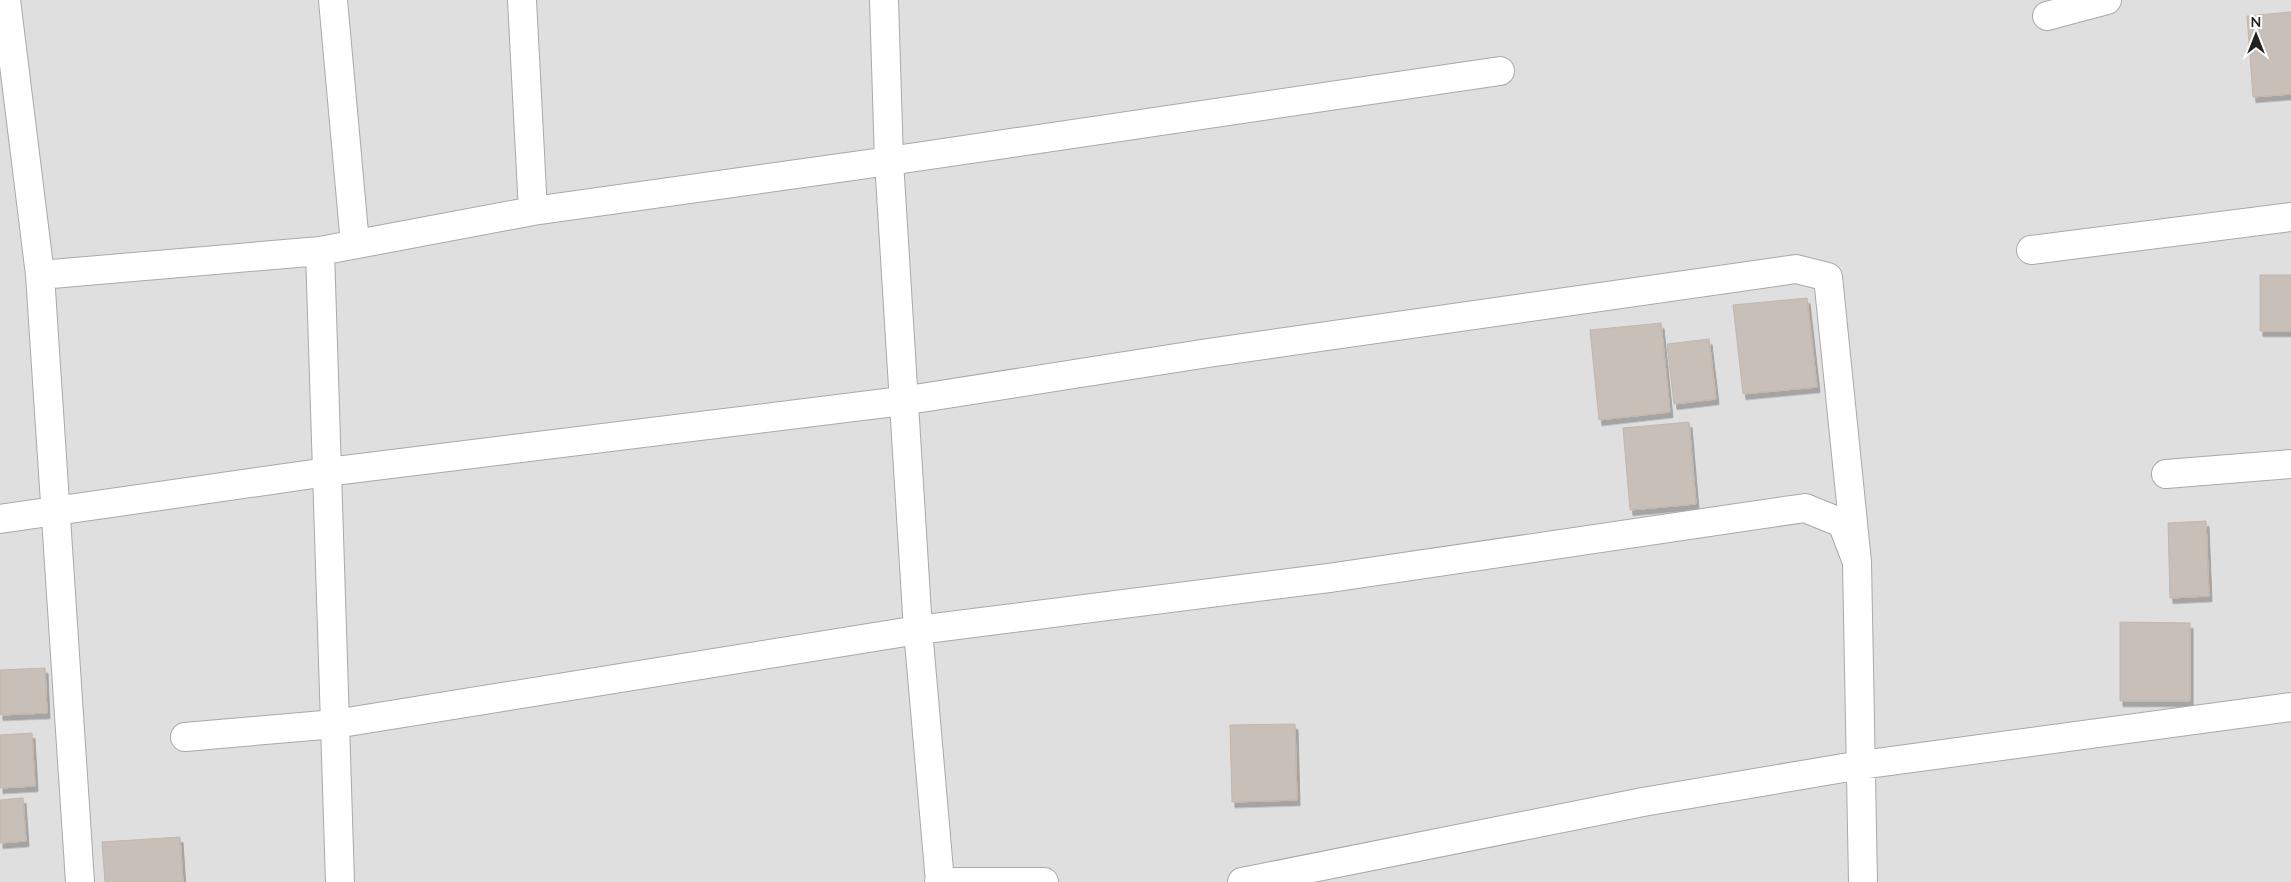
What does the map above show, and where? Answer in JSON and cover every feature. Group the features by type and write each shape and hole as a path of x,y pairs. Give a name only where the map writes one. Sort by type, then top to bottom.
{"street":[{"path":"6,0 40,275 80,882"},
{"path":"333,0 356,244"},
{"path":"522,0 533,211"},
{"path":"884,0 889,160 902,401 918,630 939,882 1044,882"},
{"path":"2047,16 2107,0"},
{"path":"40,275 320,250 533,211 1500,71"},
{"path":"2031,250 2291,217"},
{"path":"320,250 340,882"},
{"path":"0,519 327,472 902,401 1208,353 1796,269 1828,276 1857,562 1863,882"},
{"path":"2166,474 2291,464"},
{"path":"185,737 335,724 918,630 1329,578 1805,508 1842,523 1857,562"},
{"path":"1242,882 1643,802 1861,765 2291,707"}],"shaded area":[{"path":"0,0 2291,0 2291,882 0,882"}],"building":[{"path":"2291,12 2291,94 2253,97 2247,16"},
{"path":"2260,275 2291,275 2291,331 2260,331"},
{"path":"1807,298 1817,387 1743,394 1733,305"},
{"path":"1661,323 1670,412 1599,420 1590,330"},
{"path":"1709,339 1716,399 1674,404 1667,344"},
{"path":"1689,422 1696,504 1630,510 1623,428"},
{"path":"2206,521 2209,596 2170,598 2168,523"},
{"path":"2120,622 2190,623 2190,701 2120,701"},
{"path":"45,668 47,713 0,715 0,670"},
{"path":"1295,724 1297,800 1232,802 1230,725"},
{"path":"32,733 35,786 0,788 0,735"},
{"path":"23,798 26,841 0,843 0,800"},
{"path":"180,837 183,882 105,882 102,842"}]}
